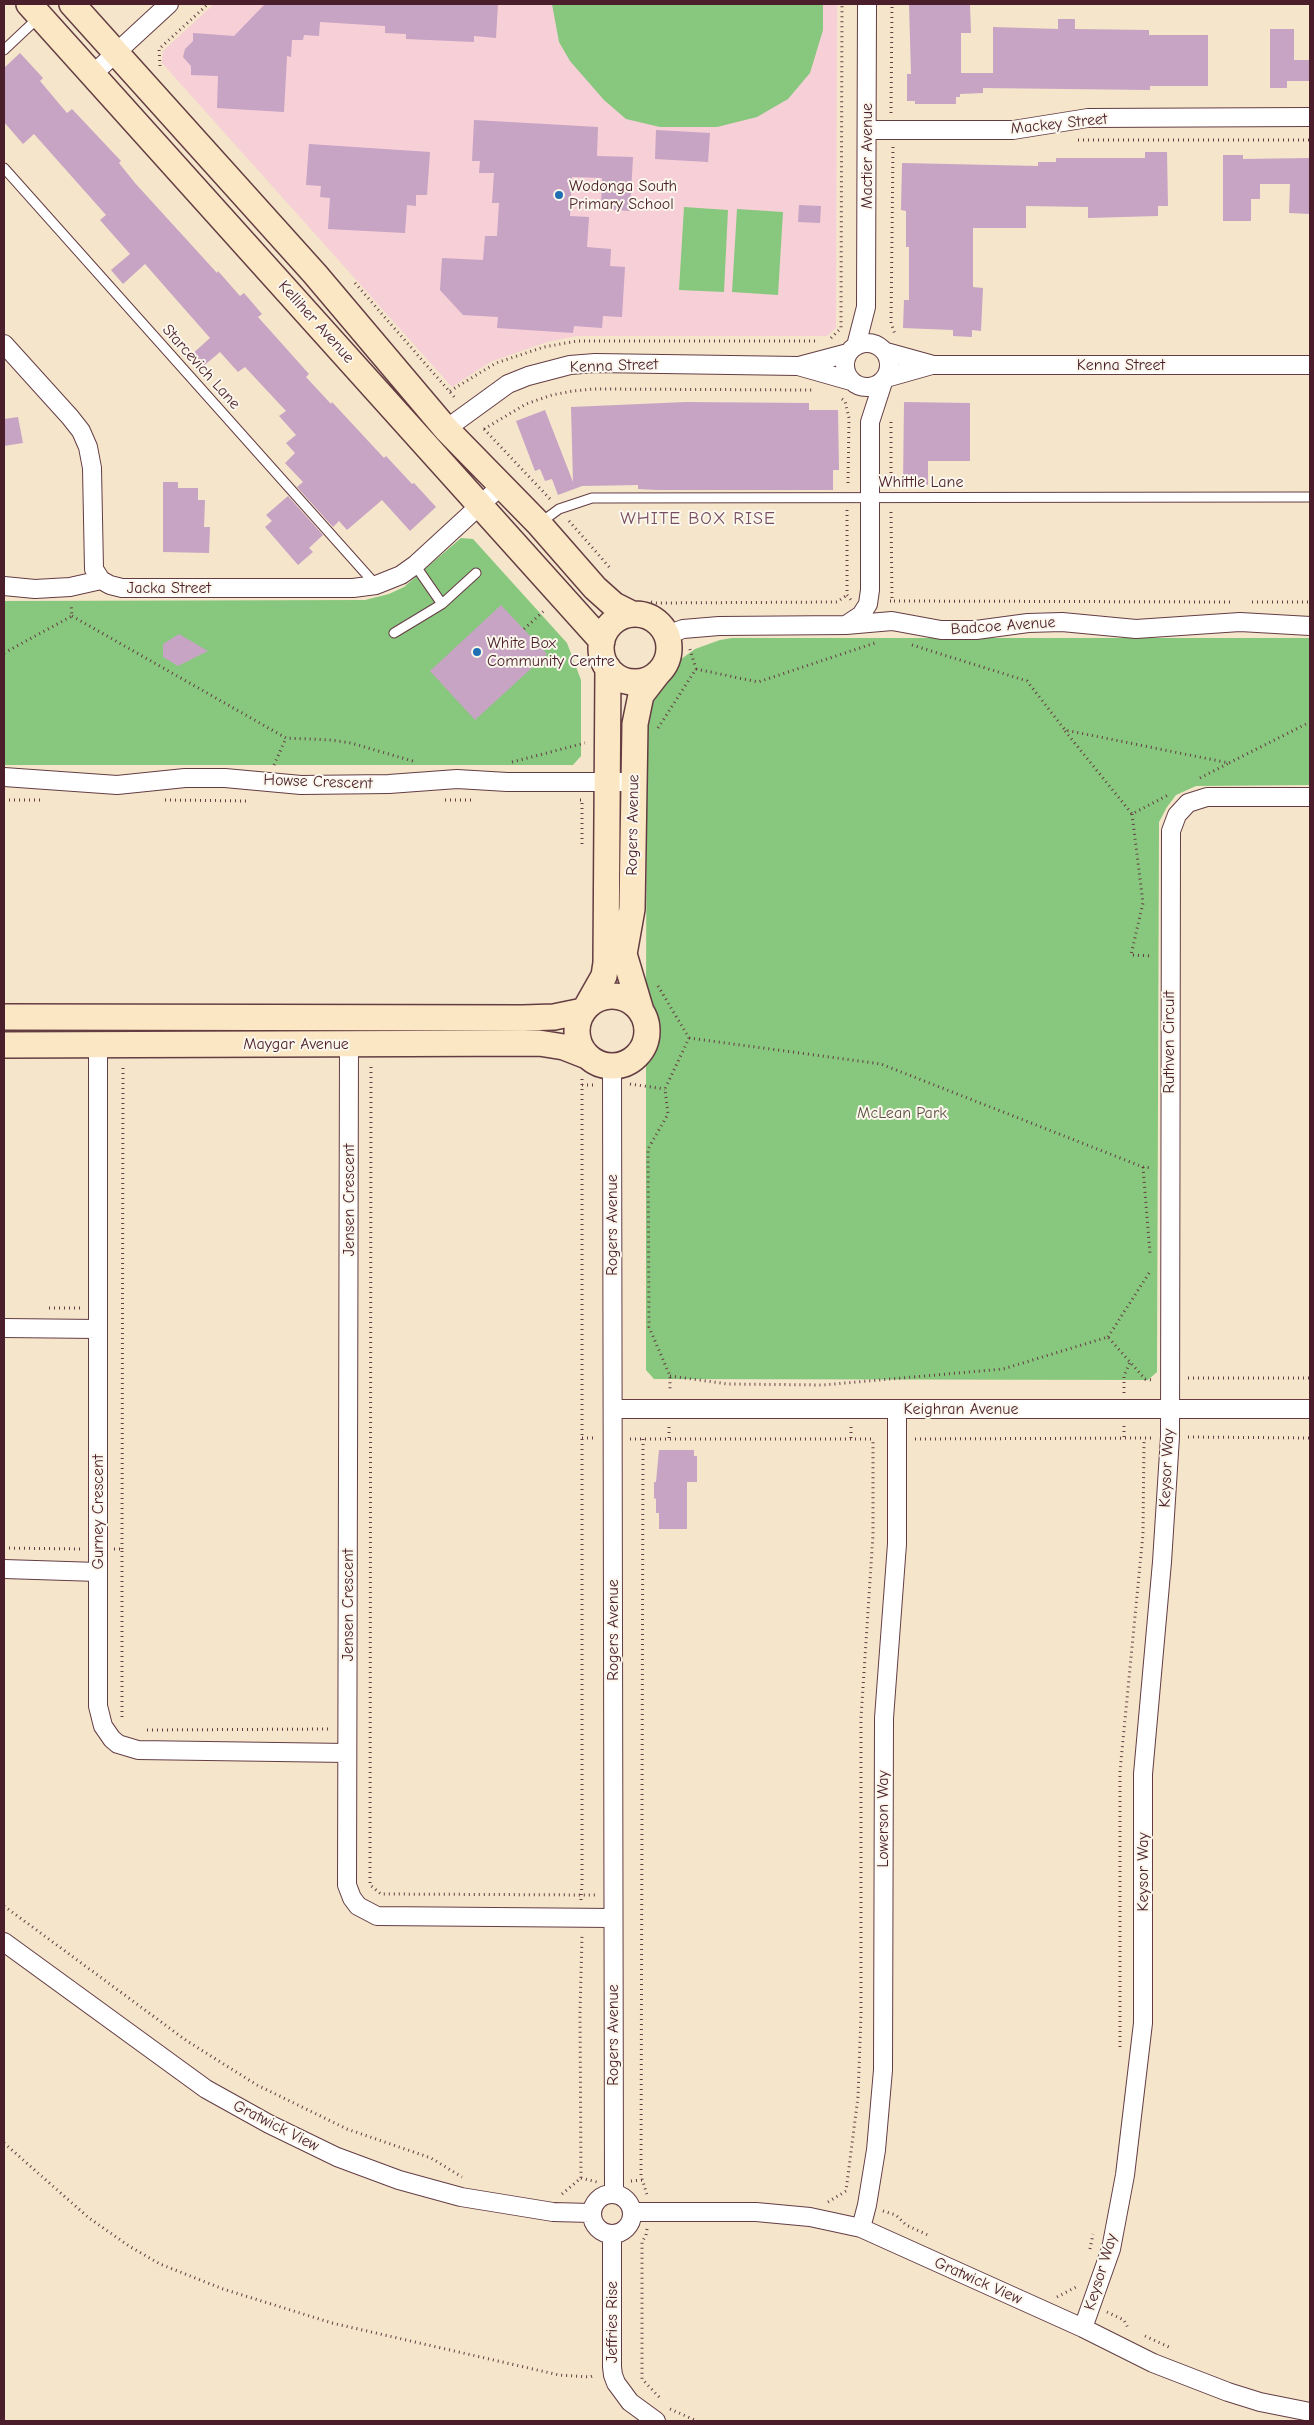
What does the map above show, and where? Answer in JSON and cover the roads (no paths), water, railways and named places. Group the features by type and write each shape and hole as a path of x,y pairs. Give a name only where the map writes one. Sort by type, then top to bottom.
{"street":[{"name":"Kelliher Avenue","path":"72,4 315,274 446,429 539,524 595,588 614,605 640,607"},
{"path":"92,74 169,4"},
{"name":"Mactier Avenue","path":"852,349 866,308 867,4"},
{"name":"Kelliher Avenue","path":"35,10 602,641"},
{"name":"Mackey Street","path":"867,130 1013,130 1088,118 1310,117"},
{"name":"Mactier Avenue","path":"866,308 882,349"},
{"path":"846,625 861,615 868,604 870,590 870,422 889,370 889,361 882,349 863,343 852,349 845,368 870,422"},
{"path":"4,344 70,417 88,446 92,468 94,569 101,580 70,587 35,589 4,586"},
{"name":"Kenna Street","path":"798,366 852,349"},
{"name":"Kenna Street","path":"882,349 933,365 1310,365"},
{"name":"Kenna Street","path":"446,429 508,384 528,376 570,365 798,366 853,383"},
{"name":"Kenna Street","path":"884,380 933,365"},
{"path":"853,383 870,388 884,380"},
{"name":"Jacka Street","path":"101,580 122,588 353,588 376,585 400,575 415,565 502,485"},
{"path":"640,607 653,619 675,632 669,656 658,673 649,680 638,682 626,681 616,676 608,668 601,650 602,641 606,631 613,622 640,607"},
{"name":"Badcoe Avenue","path":"675,632 719,626 846,625 892,622 941,630 976,630 1028,623 1062,622 1136,629 1240,622 1310,626"},
{"name":"Rogers Avenue","path":"587,1056 577,1039 578,1019 604,976 606,964 608,668"},
{"name":"Rogers Avenue","path":"614,2193 612,1066 623,1065 633,1060 640,1052 647,1032 646,1021 641,1011 624,954 632,909 635,724 641,695 658,673"},
{"name":"Howse Crescent","path":"4,777 117,785 184,778 216,778 321,785 389,784 457,779 508,782 633,782"},
{"name":"Ruthven Circuit","path":"1170,1409 1170,831 1177,815 1188,803 1206,797 1310,797"},
{"path":"585,1008 597,999 609,996 621,997 632,1002 641,1011"},
{"name":"Maygar Avenue","path":"4,1017 546,1017 585,1008"},
{"path":"96,1018 98,1044"},
{"path":"349,1018 349,1043"},
{"name":"Jensen Crescent","path":"349,1043 348,1885 352,1898 364,1911 384,1917 613,1918"},
{"name":"Maygar Avenue","path":"4,1045 539,1043 564,1047 587,1056"},
{"name":"Gurney Crescent","path":"98,1044 98,1706 103,1726 112,1740 124,1747 138,1750 347,1753"},
{"path":"587,1056 594,1062 612,1066"},
{"path":"4,1328 98,1329"},
{"name":"Keighran Avenue","path":"613,1409 1310,1409"},
{"name":"Lowerson Way","path":"861,2228 867,2205 876,2150 883,2070 884,1718 897,1544 897,1409"},
{"name":"Keysor Way","path":"1083,2328 1111,2249 1126,2175 1142,2023 1143,1774 1162,1562 1170,1409"},
{"path":"4,1569 98,1572"},
{"name":"Gratwick View","path":"4,1942 206,2089 268,2124 337,2157 399,2180 461,2197 553,2212 591,2213"},
{"path":"614,2193 642,2206 625,2229 612,2234 595,2226 591,2213 596,2200 607,2194 614,2193"},
{"name":"Gratwick View","path":"642,2206 810,2217 861,2228 1083,2328 1154,2363 1228,2392 1260,2402 1310,2412"},
{"name":"Jeffries Rise","path":"612,2234 612,2367 616,2383 630,2402 656,2421"}],"lane":[{"path":"4,50 35,10"},
{"name":"Starcevich Lane","path":"4,168 376,585"},
{"name":"Whittle Lane","path":"539,524 559,509 592,498 847,496 1310,497"},
{"path":"415,565 442,604"},
{"path":"394,633 442,604 476,573"}],"place":[{"name":"Wodonga South Primary School","path":"559,195"},
{"name":"White Box Community Centre","path":"477,652"}],"district":[{"name":"WHITE BOX RISE","path":"698,519"}],"park label":[{"name":"McLean Park","path":"902,1113"}]}
